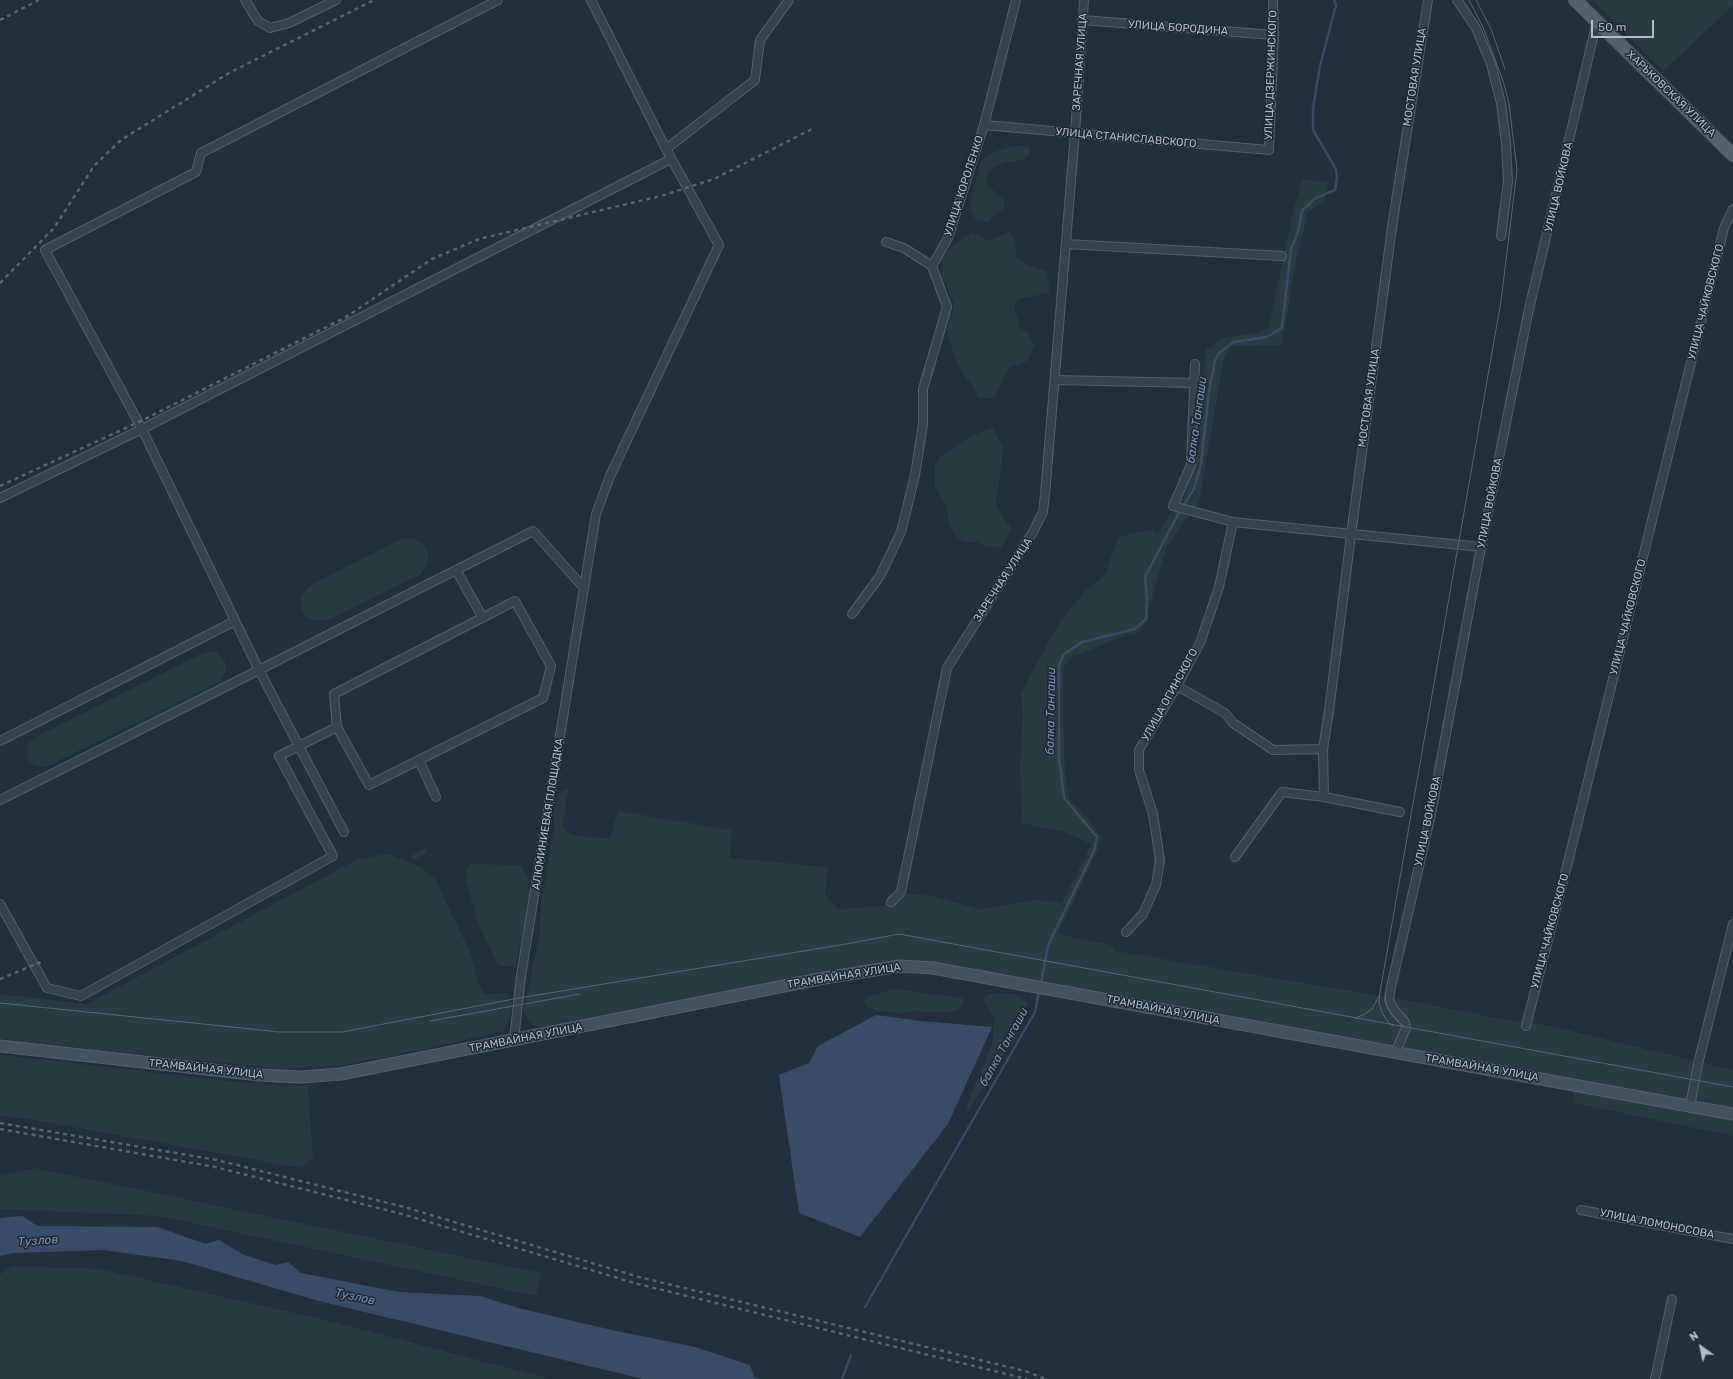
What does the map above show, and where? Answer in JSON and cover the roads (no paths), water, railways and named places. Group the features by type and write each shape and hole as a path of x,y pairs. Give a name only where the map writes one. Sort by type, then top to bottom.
{"main road":[{"name":"ХАРЬКОВСКАЯ УЛИЦА","path":"1575,0 1733,155"},
{"name":"ТРАМВАЙНАЯ УЛИЦА","path":"0,1046 259,1075 301,1077 341,1074 824,978 900,966 933,968 1733,1114"}],"street":[{"path":"245,0 258,21 270,28 289,23 336,0"},
{"path":"344,832 235,621 142,429 46,250 196,172 201,153 498,0"},
{"path":"0,498 142,429 671,159 591,0"},
{"path":"666,149 755,80 760,40 789,0"},
{"name":"УЛИЦА КОРОЛЕНКО","path":"932,266 948,238 984,125 1016,0"},
{"name":"ЗАРЕЧНАЯ УЛИЦА","path":"891,902 901,892 947,668 1034,532 1043,512 1075,133 1084,0"},
{"name":"УЛИЦА ДЗЕРЖИНСКОГО","path":"1269,150 1274,35 1273,0"},
{"name":"МОСТОВАЯ УЛИЦА","path":"1324,797 1323,749 1393,220 1428,0"},
{"path":"1457,0 1476,28 1490,64 1502,103 1508,181 1501,236"},
{"name":"УЛИЦА БОРОДИНА","path":"1082,20 1274,35"},
{"name":"УЛИЦА ВОЙКОВА","path":"1395,1053 1406,1028 1404,1022 1394,1010 1389,1000 1390,987 1430,819 1481,547 1529,309 1597,22"},
{"name":"УЛИЦА СТАНИСЛАВСКОГО","path":"984,125 1269,150"},
{"name":"АЛЮМИНИЕВАЯ ПЛОЩАДКА","path":"514,1040 522,976 596,514 610,476 719,245 671,159"},
{"name":"УЛИЦА ЧАЙКОВСКОГО","path":"1526,1026 1570,856 1724,228 1733,209"},
{"path":"852,614 880,576 901,532 915,475 923,424 923,389 947,307 932,266 904,248 886,242"},
{"path":"1066,244 1282,256"},
{"path":"1195,364 1191,465 1173,506 1233,522 1481,547"},
{"path":"1055,380 1195,383"},
{"name":"УЛИЦА ОГИНСКОГО","path":"1126,932 1142,914 1156,885 1160,860 1153,814 1139,770 1139,750 1177,686 1200,643 1219,587 1233,522"},
{"path":"0,800 533,531 584,588"},
{"path":"456,570 482,618"},
{"path":"515,601 551,666 543,698 369,785 337,727 334,694 482,618 515,601"},
{"path":"0,741 235,621"},
{"path":"1177,686 1225,713 1233,723 1273,750 1323,749"},
{"path":"0,904 47,988 81,996 333,856 279,756 337,727"},
{"path":"420,760 436,796"},
{"path":"1235,857 1282,792 1324,797 1400,812"},
{"path":"1690,1106 1698,1064 1733,924"},
{"name":"УЛИЦА ЛОМОНОСОВА","path":"1581,1210 1733,1239"},
{"path":"1655,1379 1672,1299"}],"water":[{"path":"876,1015 921,1021 992,1027 948,1124 860,1237 799,1213 779,1075 809,1063 818,1046"},
{"name":"Тузлов","path":"23,1216 37,1226 157,1227 206,1244 219,1240 244,1255 276,1265 288,1262 301,1273 399,1292 480,1296 518,1308 612,1330 695,1347 750,1365 754,1377 760,1379 643,1379 319,1301 182,1261 104,1250 12,1253 0,1256 0,1218"}],"waterway":[{"name":"балка Тангаши","path":"1041,984 1048,945 1094,851 1097,837 1064,798 1059,758 1059,666 1063,655 1082,642 1135,629 1146,619 1147,598 1145,577 1177,516 1194,489 1201,464 1209,392 1215,360 1219,353 1234,342 1267,337 1282,328 1291,249 1298,232 1302,211 1314,199 1335,190 1337,179 1336,169 1313,130 1313,108 1320,66 1336,5 1334,0"},
{"name":"балка Тангаши","path":"865,1307 1035,1012 1039,991"},
{"path":"842,1379 851,1355"}],"tram line":[{"path":"1393,1026 1387,1021 1382,1012 1379,1003 1380,992 1501,301 1517,170 1509,104 1504,84 1483,27 1469,0"},
{"path":"1476,0 1491,29 1505,69"},
{"path":"0,1003 280,1032 342,1032 519,998 899,934 1733,1087"},
{"path":"1385,993 1386,1004 1391,1014 1405,1027"},
{"path":"430,1021 580,994"},
{"path":"1356,1018 1372,1009 1379,996"}],"railway":[{"path":"0,20 39,0"},
{"path":"0,283 54,228 94,166 121,140 229,73 374,0"},
{"path":"0,486 143,420 346,317 432,259 479,239 661,196 714,179 812,129"},
{"path":"0,979 41,962"},
{"path":"0,1123 217,1160 404,1207 639,1277 1025,1371 1046,1379"},
{"path":"0,1129 215,1167 402,1214 638,1284 1027,1379"}]}
